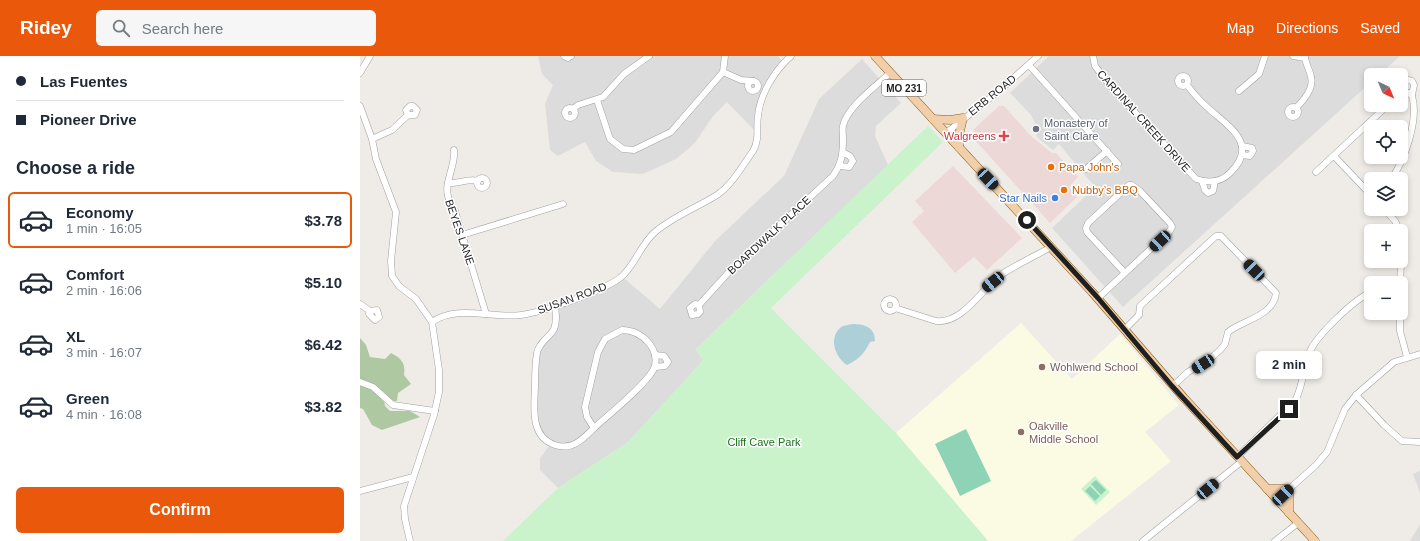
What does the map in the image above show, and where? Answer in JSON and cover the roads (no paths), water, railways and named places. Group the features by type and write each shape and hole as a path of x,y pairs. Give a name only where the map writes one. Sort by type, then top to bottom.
{"main road":[{"name":"MO 231","path":"875,56 1098,298 1172,386 1314,541"},
{"path":"933,119 963,118 960,128 959,147"},
{"path":"1267,489 1289,489 1289,513"}],"street":[{"path":"360,73 368,57 361,56"},
{"path":"564,56 568,58 571,56"},
{"path":"574,109 578,105 597,100 607,94 624,74 649,56"},
{"path":"597,100 610,139 623,149 634,150 671,132 723,72 725,56"},
{"name":"SUSAN ROAD","path":"432,322 441,317 456,314 521,315 556,306 608,285 621,277 654,233 679,214 716,195 728,185 757,144 758,114 765,92 780,67 791,56"},
{"name":"ERB ROAD","path":"946,133 963,118 999,92 1038,56"},
{"name":"CARDINAL CREEK DRIVE","path":"1093,56 1095,66 1108,83 1196,178 1202,181 1205,190 1208,193 1213,191 1216,181 1221,180 1234,169 1242,155 1242,146 1234,130 1201,101 1187,85"},
{"path":"1239,91 1259,74 1264,56"},
{"path":"1293,56 1306,57 1312,77 1311,86 1303,100 1296,108"},
{"path":"1028,65 1118,164"},
{"path":"723,72 741,80 753,81 758,84 758,88 765,92"},
{"name":"BOARDWALK PLACE","path":"699,305 728,273 833,176 840,166 844,153 843,126 847,117 854,107 890,73"},
{"path":"741,80 753,91 758,88"},
{"path":"1397,172 1414,120 1412,95 1414,85 1412,81 1408,80"},
{"path":"749,88 749,84 753,81"},
{"path":"1408,94 1412,95"},
{"path":"360,106 372,139 376,159 396,212 391,261 392,276 399,286 416,299 432,322 439,382 435,410 404,506 405,519 410,541"},
{"path":"1316,172 1381,112"},
{"path":"372,139 392,130 408,115"},
{"name":"CARDINAL CREEK DRIVE","path":"1242,146 1252,148 1253,152 1250,156 1242,155"},
{"name":"BEYES LANE","path":"454,150 455,161 448,182 448,197 455,210 486,314"},
{"path":"1086,169 1107,151"},
{"name":"BOARDWALK PLACE","path":"840,166 849,167 853,161 850,156 844,153"},
{"path":"1334,156 1364,188"},
{"path":"448,182 456,184 474,180 478,181"},
{"path":"1202,181 1216,181"},
{"path":"1098,298 1125,273 1169,232 1172,227 1140,190 1132,185 1129,185 1093,218 1086,228 1087,232 1125,273"},
{"path":"462,235 563,204"},
{"path":"1390,216 1396,224"},
{"path":"1125,329 1139,315 1140,306 1216,236 1221,236 1276,293 1276,299 1260,316 1236,325 1228,332 1226,344 1220,350 1210,359 1188,372 1172,386"},
{"path":"895,308 936,321 943,322 951,320 959,315 984,289 1002,275 1051,247"},
{"path":"1143,541 1239,459 1295,401 1299,394 1308,356 1317,339 1359,298 1364,296"},
{"path":"360,304 370,311"},
{"path":"556,306 556,322 554,328 539,346 536,353 534,408 536,424 542,437 551,444 562,448 578,443 648,379 655,367 655,355 650,344 645,338 627,330 614,333 603,342 598,352 586,401 585,412 594,428"},
{"path":"1400,320 1400,330 1407,357"},
{"path":"1277,500 1316,465 1327,452 1340,418 1356,395 1388,367 1407,357 1420,354"},
{"path":"655,355 664,356 668,362 662,367 655,367"},
{"path":"360,382 373,387 393,405 435,410"},
{"path":"1356,395 1384,425 1402,441 1420,442"},
{"path":"360,491 413,477"},
{"path":"1275,541 1298,523"}],"water":[{"path":"853,324 865,326 871,329 875,336 875,341 870,342 861,356 847,365 836,352 834,342 837,331 841,327"}],"place":[{"name":"Monastery of Saint Clare","path":"1036,129"},
{"name":"Walgreens","path":"1004,136"},
{"name":"Papa John's","path":"1051,167"},
{"name":"Nubby’s BBQ","path":"1064,190"},
{"name":"Star Nails","path":"1055,198"},
{"name":"Wohlwend School","path":"1042,367"},
{"name":"Oakville Middle School","path":"1021,432"}],"park label":[{"name":"Cliff Cave Park","path":"764,442"}]}
